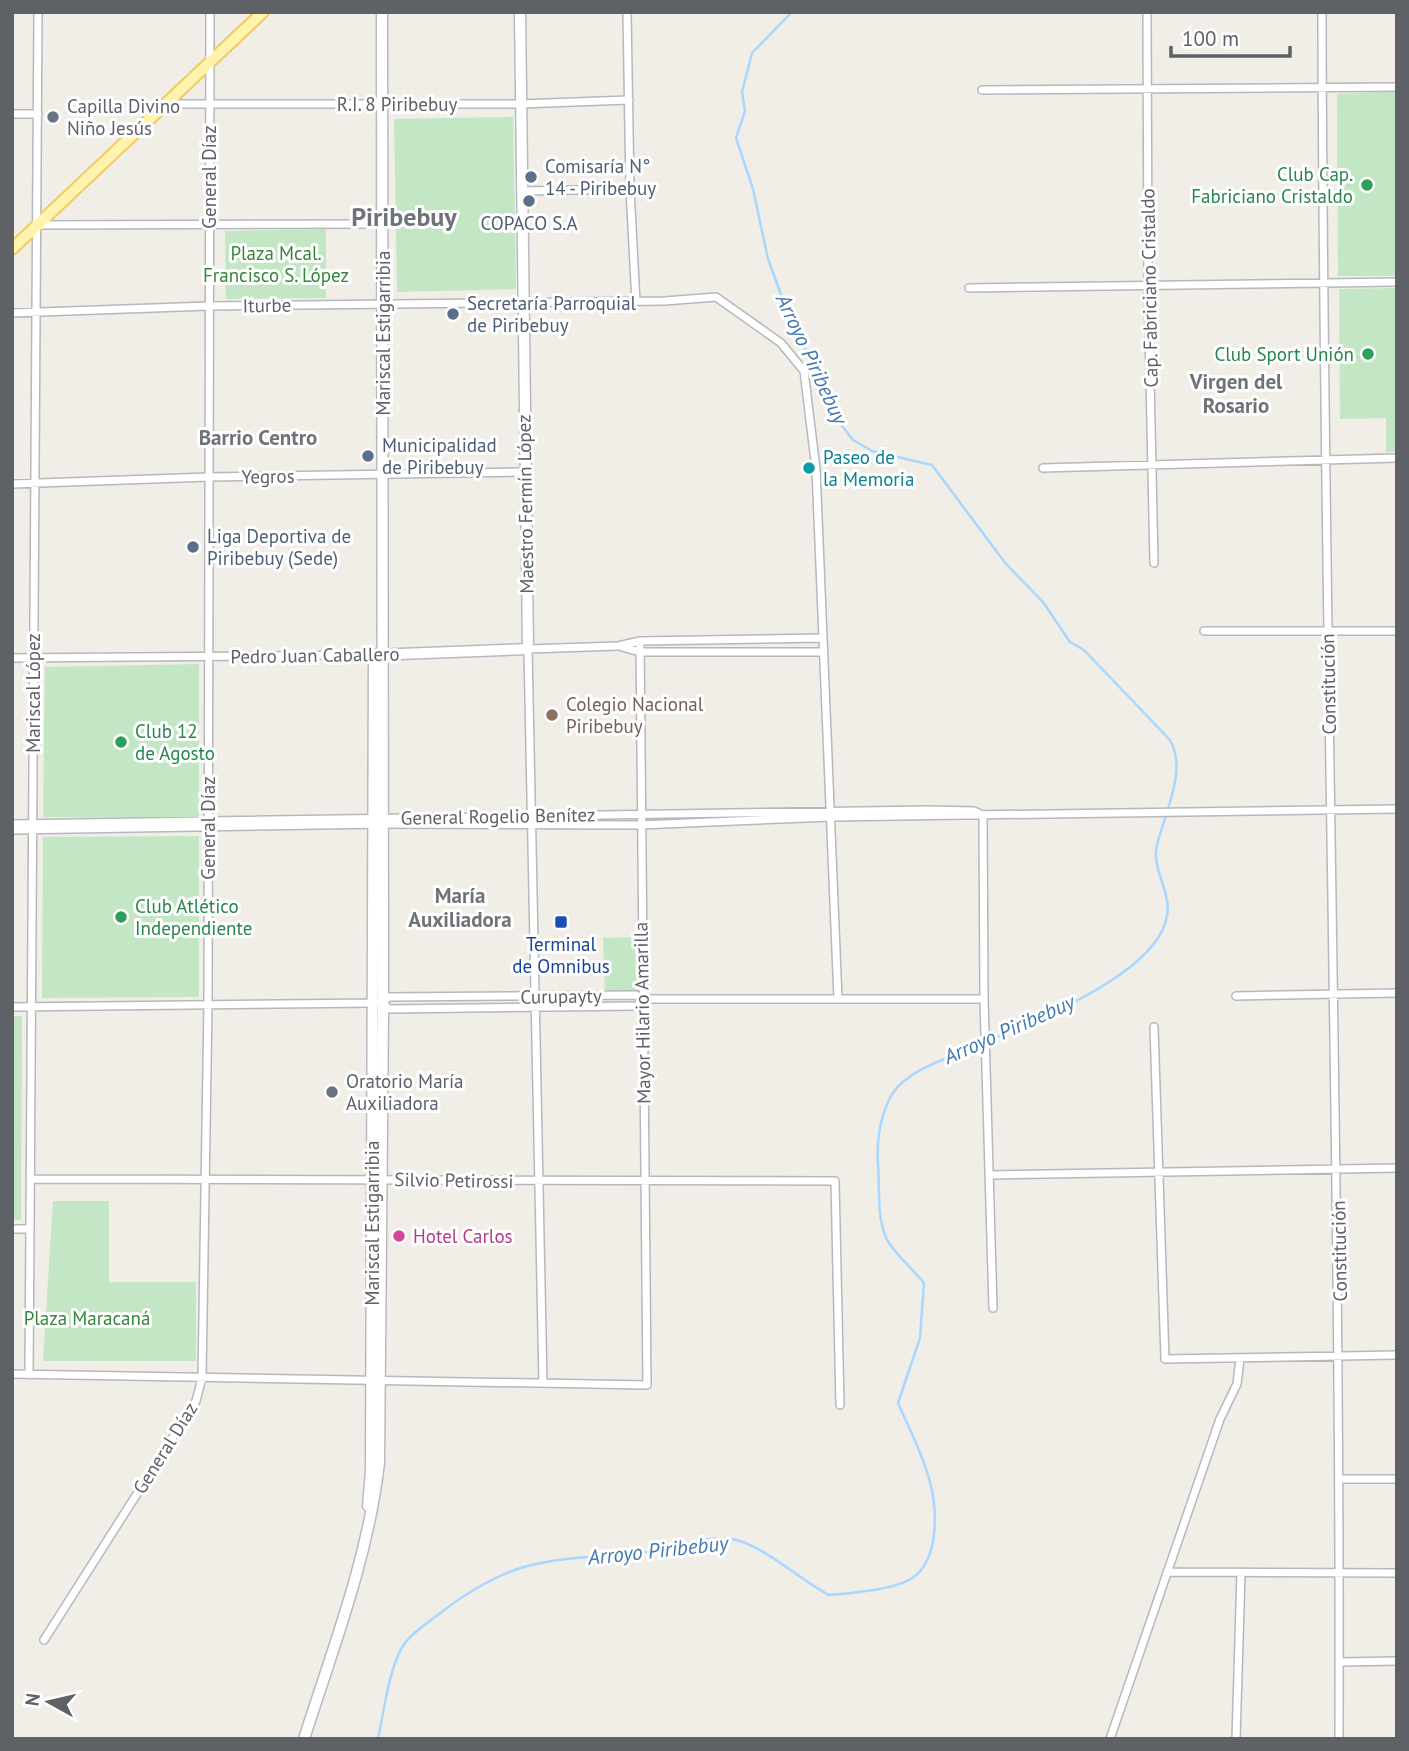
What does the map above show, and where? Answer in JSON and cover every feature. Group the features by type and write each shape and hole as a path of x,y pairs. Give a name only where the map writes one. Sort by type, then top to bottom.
{"main road":[{"path":"12,249 263,12"}],"street":[{"name":"Mariscal López","path":"29,1375 38,12"},
{"name":"General Díaz","path":"44,1640 196,1401 202,1378 208,1005 210,12"},
{"name":"Mariscal Estigarribia","path":"304,1739 353,1587 373,1508 379,1463 376,1380 376,1179 378,654 383,475 382,12"},
{"name":"Maestro Fermín López","path":"520,12 524,472 543,1383"},
{"path":"628,12 630,189 636,302"},
{"name":"Cap. Fabriciano Cristaldo","path":"1147,12 1148,285 1154,563"},
{"name":"Constitución","path":"1322,12 1322,283 1340,1357 1339,1739"},
{"path":"982,90 1397,87"},
{"name":"R.I. 8 Piribebuy","path":"166,104 520,104 629,100"},
{"path":"12,114 38,114"},
{"path":"521,191 630,189"},
{"path":"38,225 383,223"},
{"path":"968,288 1397,282"},
{"name":"Iturbe","path":"12,313 209,306 636,302 716,297 781,343 804,371 816,469 838,999"},
{"path":"1043,468 1397,458"},
{"name":"Yegros","path":"12,484 208,477 524,472"},
{"path":"1204,631 1397,631"},
{"path":"618,646 640,641 823,638"},
{"name":"Mayor Hilario Amarilla","path":"543,1383 647,1385 640,641"},
{"path":"618,646 640,652 823,652"},
{"name":"Pedro Juan Caballero","path":"12,658 378,654 618,646"},
{"name":"General Rogelio Benítez","path":"12,830 32,827 378,821 531,814 983,815 1397,809"},
{"name":"General Rogelio Benítez","path":"378,821 640,825 830,814"},
{"path":"983,815 984,999 993,1308"},
{"name":"General Rogelio Benítez","path":"12,824 32,827"},
{"path":"1236,996 1397,993"},
{"name":"Curupayty","path":"12,1007 378,1002 389,996 636,995 642,999 637,1006 534,1008 389,1009 378,1002"},
{"path":"642,999 984,999"},
{"path":"1154,1027 1165,1359 1397,1355"},
{"path":"989,1175 1397,1168"},
{"name":"Silvio Petirossi","path":"30,1179 835,1181 840,1405"},
{"path":"12,1229 30,1229"},
{"path":"1110,1739 1220,1419 1237,1384 1240,1359"},
{"path":"12,1374 543,1383"},
{"path":"1340,1479 1397,1479"},
{"path":"1167,1572 1397,1573"},
{"path":"1236,1739 1241,1573"},
{"path":"1340,1661 1397,1661"}],"green space":[{"name":"Club Cap. Fabriciano Cristaldo","path":"1397,91 1397,276 1338,276 1337,94"},
{"path":"513,117 516,289 397,292 394,119"},
{"name":"Plaza Mcal. Francisco S. López","path":"326,229 326,298 226,299 225,231"},
{"name":"Club Sport Unión","path":"1397,288 1397,452 1386,452 1386,418 1340,419 1339,289"},
{"name":"Club 12 de Agosto","path":"199,664 199,818 43,817 45,667"},
{"name":"Club Atlético Independiente","path":"199,836 199,997 42,998 43,837"},
{"path":"637,937 639,993 605,994 603,938"},
{"path":"12,1016 22,1016 21,1220 12,1220"},
{"name":"Plaza Maracaná","path":"53,1201 109,1201 109,1282 196,1282 196,1361 43,1361"}],"waterway":[{"name":"Arroyo Piribebuy","path":"792,12 752,53 742,92 745,111 736,138 753,189 768,259 783,300 839,422 853,440 872,451 932,465 1006,564 1043,602 1070,642 1084,650 1170,740 1176,765 1175,783 1168,809"},
{"name":"Arroyo Piribebuy","path":"378,1739 392,1671 408,1640 465,1595 511,1571 555,1561 649,1552 721,1538 744,1542 756,1548 829,1595 892,1586 909,1580 922,1569 933,1541 934,1504 920,1453 898,1403 920,1338 924,1283 889,1243 882,1226 878,1154 882,1119 896,1088 918,1071 1070,1004 1097,990 1142,956 1158,938 1168,913 1156,862 1156,851 1166,815"}],"place":[{"name":"Capilla Divino Niño Jesús","path":"53,117"},
{"name":"Comisaría N° 14 - Piribebuy","path":"531,177"},
{"name":"Club Cap. Fabriciano Cristaldo","path":"1367,185"},
{"name":"COPACO S.A","path":"529,201"},
{"name":"Secretaría Parroquial de Piribebuy","path":"453,314"},
{"name":"Club Sport Unión","path":"1368,354"},
{"name":"Municipalidad de Piribebuy","path":"368,456"},
{"name":"Paseo de la Memoria","path":"809,468"},
{"name":"Liga Deportiva de Piribebuy (Sede)","path":"193,547"},
{"name":"Colegio Nacional Piribebuy","path":"552,715"},
{"name":"Club 12 de Agosto","path":"121,742"},
{"name":"Club Atlético Independiente","path":"121,917"},
{"name":"Terminal de Omnibus","path":"561,922"},
{"name":"Oratorio María Auxiliadora","path":"332,1092"},
{"name":"Hotel Carlos","path":"399,1236"}],"district":[{"name":"Piribebuy","path":"404,216"},
{"name":"Virgen del Rosario","path":"1236,393"},
{"name":"Barrio Centro","path":"258,437"},
{"name":"María Auxiliadora","path":"460,907"}]}
